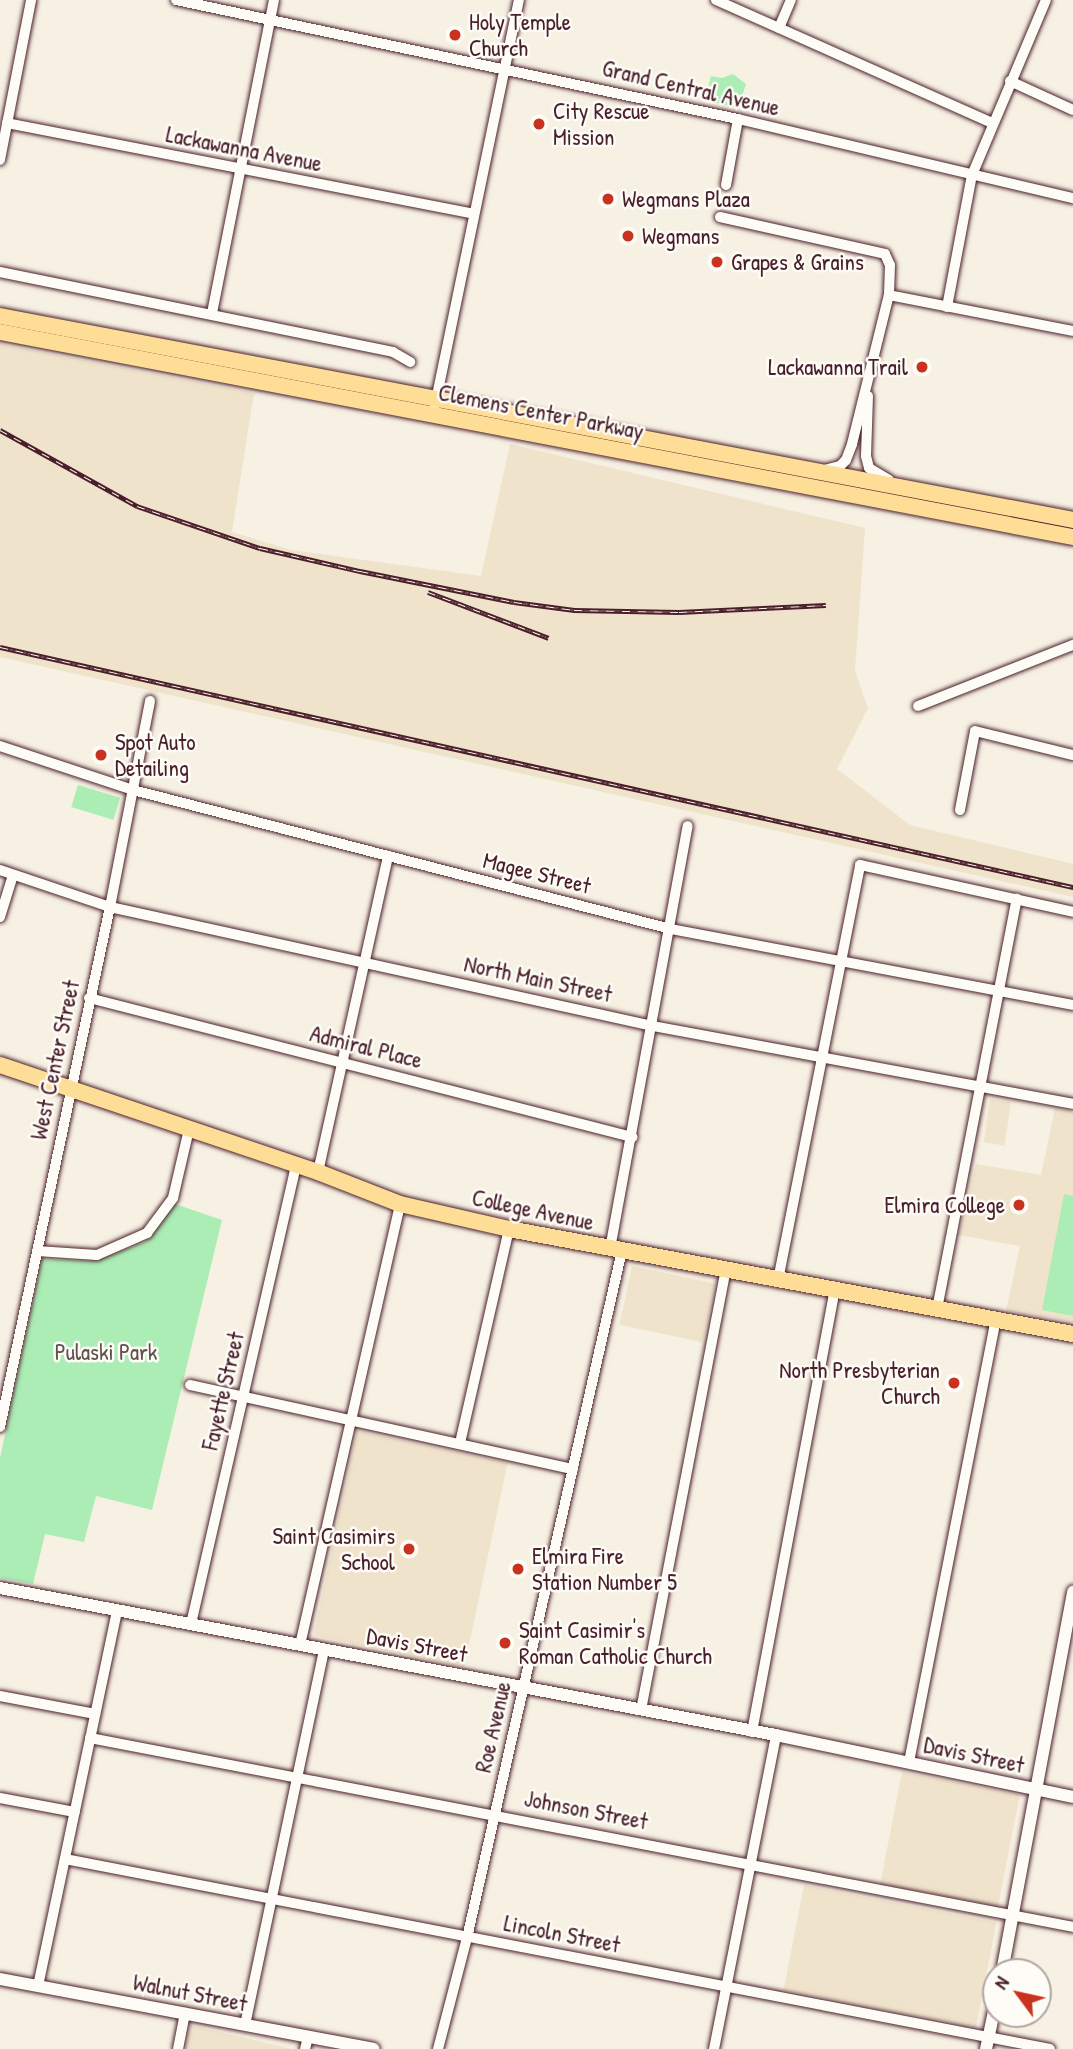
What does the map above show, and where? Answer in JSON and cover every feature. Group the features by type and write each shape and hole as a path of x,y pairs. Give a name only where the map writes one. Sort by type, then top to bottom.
{"main road":[{"name":"Clemens Center Parkway","path":"0,316 1073,537"},
{"name":"Clemens Center Parkway","path":"0,332 818,472 1073,520"},
{"name":"College Avenue","path":"0,1065 296,1167 318,1172 400,1204 509,1229 1073,1334"}],"street":[{"path":"0,160 32,0"},
{"name":"Grand Central Avenue","path":"176,0 738,119 1073,198"},
{"path":"212,313 274,0"},
{"path":"434,407 519,0"},
{"path":"716,0 992,123"},
{"path":"779,28 791,0"},
{"path":"947,307 972,175 1046,0"},
{"path":"1010,81 1073,110"},
{"path":"726,185 738,119"},
{"name":"Lackawanna Avenue","path":"7,123 473,214"},
{"path":"719,217 885,254 890,265 890,295 867,390 846,460 840,466 818,472"},
{"path":"0,272 212,313 393,352 410,362"},
{"path":"890,295 1073,331"},
{"path":"867,390 866,456 869,468 912,489"},
{"path":"918,706 1073,645"},
{"name":"West Center Street","path":"0,1427 110,907 150,701"},
{"path":"960,810 975,731 1073,755"},
{"name":"Magee Street","path":"0,746 133,790 671,929 1073,1005"},
{"name":"Roe Avenue","path":"438,2049 467,1938 573,1469 616,1249 632,1137 688,826"},
{"path":"318,1172 388,856"},
{"path":"778,1280 860,865 1073,912"},
{"name":"North Main Street","path":"0,870 110,907 653,1026 1073,1104"},
{"path":"0,916 13,875"},
{"path":"937,1309 1017,899"},
{"name":"Admiral Place","path":"89,998 632,1137"},
{"path":"37,1251 97,1255 147,1233 173,1198 189,1129"},
{"name":"Fayette Street","path":"191,1624 296,1167"},
{"path":"300,1644 400,1204"},
{"path":"460,1443 509,1229"},
{"path":"641,1710 726,1270"},
{"path":"752,1732 835,1290"},
{"path":"909,1762 996,1321"},
{"path":"190,1385 573,1469"},
{"name":"Davis Street","path":"0,1588 776,1735 1073,1797"},
{"path":"1005,1958 1073,1592"},
{"path":"38,1986 117,1610"},
{"path":"246,2025 295,1777 324,1649"},
{"path":"0,1696 95,1714"},
{"path":"713,2049 776,1735"},
{"name":"Johnson Street","path":"90,1738 1073,1927"},
{"path":"0,1798 75,1812"},
{"name":"Lincoln Street","path":"65,1859 726,1987 988,2043 1050,2049"},
{"name":"Walnut Street","path":"0,1979 246,2025 306,2043 373,2049"},
{"path":"178,2049 185,2013"}],"shaded area":[{"path":"0,344 254,393 232,532 291,550 481,576 510,444 865,528 855,671 868,708 837,769 910,825 1073,864 1073,897 0,657"},
{"name":"Elmira College","path":"990,1099 1011,1102 1005,1145 984,1143"},
{"name":"Elmira College","path":"1055,1108 1073,1112 1073,1322 1006,1311 1020,1246 959,1235 976,1164 1041,1175"},
{"path":"632,1266 715,1284 703,1342 620,1325"},
{"name":"Saint Casimirs School","path":"357,1431 508,1463 464,1667 314,1635"},
{"path":"902,1772 1020,1795 998,1907 880,1884"},
{"path":"804,1885 996,1922 989,1958 982,1958 982,1996 976,2027 784,1990"},
{"path":"190,2025 292,2049 185,2049"}],"green space":[{"path":"733,74 746,84 738,108 705,100 711,76 722,78"},
{"path":"78,785 120,798 113,820 71,807"},
{"path":"1064,1194 1073,1196 1073,1316 1042,1310"},
{"name":"Pulaski Park","path":"175,1204 222,1220 152,1510 96,1496 84,1542 45,1534 33,1584 0,1578 0,1458 42,1259 94,1261 145,1242"}],"railway":[{"path":"0,430 137,506 260,548 360,571 514,602 574,610 679,612 826,605"},
{"path":"428,592 549,638"},
{"path":"0,647 1073,887"}],"place":[{"name":"Holy Temple Church","path":"455,35"},
{"name":"City Rescue Mission","path":"539,124"},
{"name":"Wegmans Plaza","path":"608,199"},
{"name":"Wegmans","path":"628,236"},
{"name":"Grapes & Grains","path":"717,262"},
{"name":"Lackawanna Trail","path":"922,367"},
{"name":"Spot Auto Detailing","path":"101,755"},
{"name":"Elmira College","path":"1019,1205"},
{"name":"North Presbyterian Church","path":"954,1383"},
{"name":"Saint Casimirs School","path":"409,1549"},
{"name":"Elmira Fire Station Number 5","path":"518,1569"},
{"name":"Saint Casimir's Roman Catholic Church","path":"505,1643"}]}
